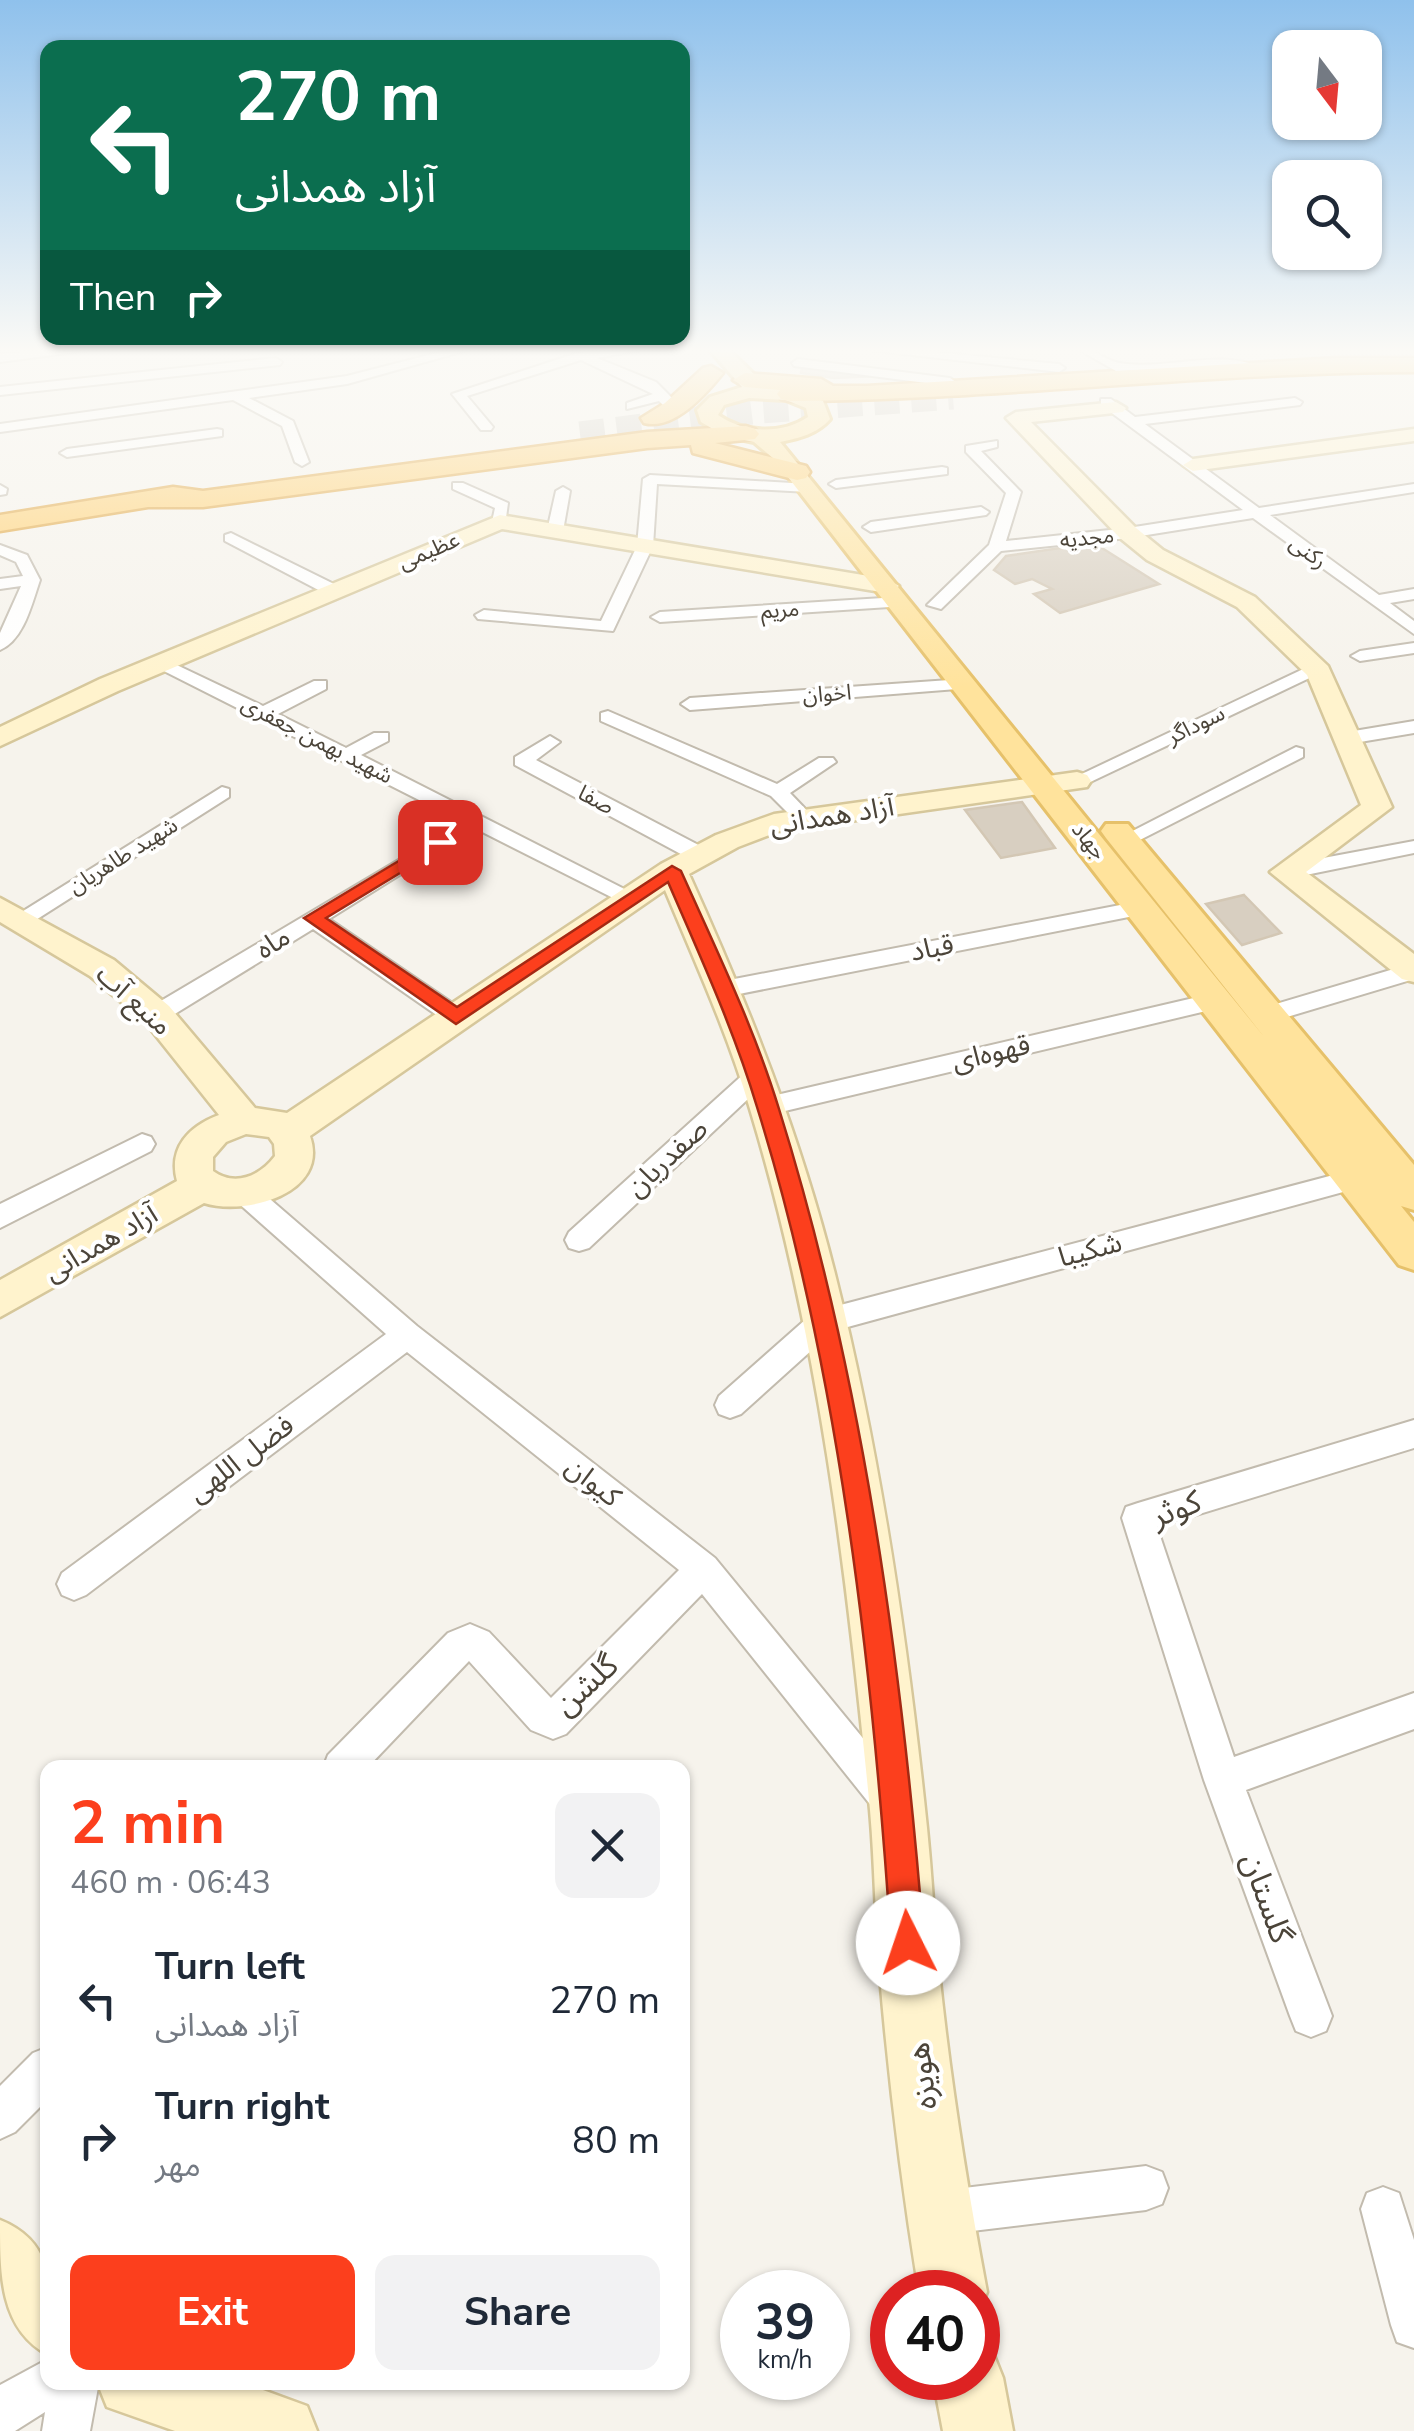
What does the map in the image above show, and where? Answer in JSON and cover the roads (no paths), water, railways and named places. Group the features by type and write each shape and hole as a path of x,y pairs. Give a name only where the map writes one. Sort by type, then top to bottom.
{"highway":[{"path":"0,524 143,495 186,477 306,461"},
{"path":"143,495 202,499 399,461"},
{"path":"0,512 402,461"},
{"path":"755,461 814,481"}],"main road":[{"name":"جهاد","path":"791,461 871,527 1414,1194"},
{"name":"جهاد","path":"811,461 814,481 893,594 1414,1252"}],"street":[{"path":"935,605 996,547 1014,492 983,461"},
{"path":"1058,461 1128,534 1155,555 1246,602 1316,668 1377,807 1286,872"},
{"name":"رکنی","path":"1188,461 1414,629"},
{"path":"1193,465 1219,461"},
{"path":"484,615 607,627 644,546 650,480 814,481 942,471"},
{"path":"458,486 503,506 500,522 893,594"},
{"name":"مجدیه","path":"996,547 1128,534 1414,488"},
{"path":"555,531 562,491"},
{"path":"871,527 980,512"},
{"name":"عظیمی","path":"0,738 162,663 500,522"},
{"path":"230,538 334,591"},
{"path":"0,550 15,552 26,560 32,580 15,625 0,645"},
{"path":"0,584 32,580"},
{"name":"مریم","path":"660,618 893,594"},
{"path":"1375,601 1414,594"},
{"path":"1360,656 1414,648"},
{"name":"شهید بهمن جعفری","path":"162,663 632,898"},
{"name":"سوداگر","path":"1078,782 1316,668"},
{"name":"اخوان","path":"690,704 964,684"},
{"path":"264,713 320,685"},
{"path":"608,717 778,792 804,818"},
{"path":"1348,738 1414,727"},
{"path":"347,755 381,737"},
{"name":"صفا","path":"550,742 522,762 686,863"},
{"path":"1125,840 1296,753"},
{"path":"778,792 826,762"},
{"name":"آزاد همدانی","path":"289,1131 632,898 686,863 752,830 804,818 1078,782"},
{"name":"شهید طاهریان","path":"12,913 222,793"},
{"name":"ماه","path":"158,1014 440,842"},
{"path":"1286,872 1414,847"},
{"name":"هویزه","path":"686,863 724,989 762,1091 824,1322 853,1470 898,1810 910,1976 949,2270"},
{"path":"1286,872 1414,971"},
{"name":"قباد","path":"724,989 1141,908"},
{"name":"منبع آب","path":"12,913 102,968 158,1014 244,1120"},
{"path":"313,918 456,1017"},
{"path":"1267,1015 1414,971"},
{"name":"قهوه‌ای","path":"762,1091 1215,1001"},
{"name":"صفدریان","path":"579,1240 762,1091"},
{"path":"270,1121 289,1131 296,1154 279,1179 246,1194 214,1192 201,1186 191,1165 202,1142 228,1124 270,1121"},
{"path":"0,1216 142,1144"},
{"name":"شکیبا","path":"824,1322 1356,1179"},
{"name":"آزاد همدانی","path":"0,1300 201,1186"},
{"name":"کیوان","path":"246,1194 407,1335 704,1569 898,1810"},
{"path":"730,1406 824,1322"},
{"name":"فضل اللهی","path":"74,1584 407,1335"},
{"name":"کوثر","path":"1223,1780 1138,1518 1414,1434"},
{"name":"گلشن","path":"348,1760 460,1645 470,1641 544,1717 554,1721 704,1569"},
{"path":"1223,1780 1414,1712"},
{"name":"گلستان","path":"1223,1780 1311,2016"},
{"path":"0,2117 40,2076"},
{"path":"939,2213 1146,2188"},
{"path":"1383,2209 1414,2325"},
{"path":"0,2253 40,2310"},
{"path":"0,2413 40,2388"},
{"path":"66,2431 74,2390"},
{"path":"156,2390 282,2431"},
{"path":"972,2400 978,2431"}]}
